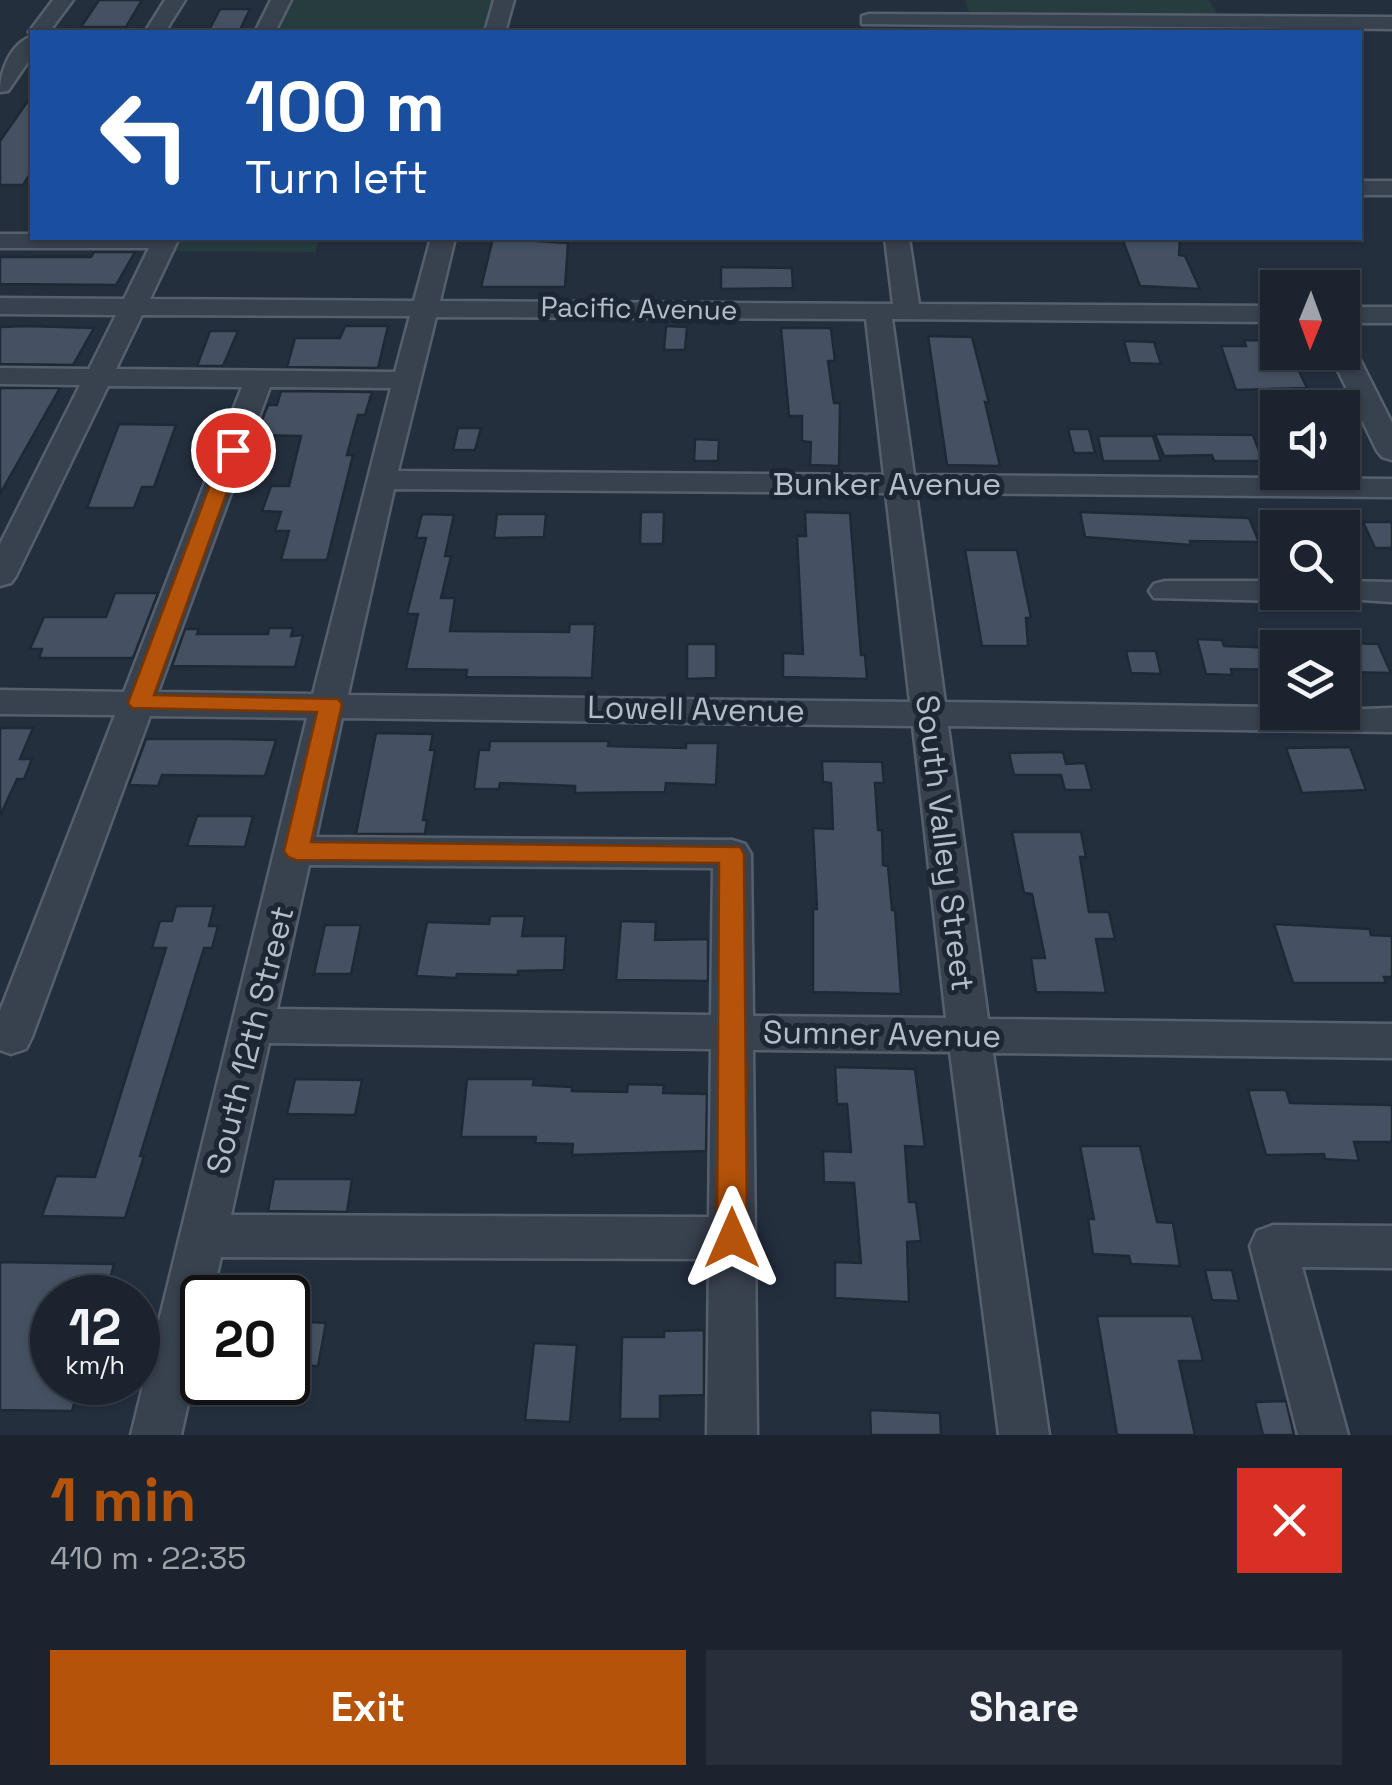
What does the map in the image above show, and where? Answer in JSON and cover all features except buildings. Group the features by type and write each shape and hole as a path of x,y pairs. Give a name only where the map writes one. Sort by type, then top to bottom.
{"street":[{"path":"40,30 63,0"},
{"path":"156,30 174,0"},
{"path":"266,30 280,0"},
{"path":"496,30 504,0"},
{"path":"1378,0 1392,20"},
{"path":"868,18 1392,20"},
{"path":"0,86 30,45"},
{"path":"1362,188 1392,188"},
{"path":"0,241 30,238"},
{"path":"0,576 166,240"},
{"name":"South 12th Street","path":"156,1435 442,240"},
{"name":"South Valley Street","path":"897,240 892,310 901,484 969,1035 1024,1435"},
{"name":"Pacific Avenue","path":"0,306 1260,314"},
{"path":"1360,315 1392,315"},
{"path":"1351,370 1392,451"},
{"path":"0,376 407,380"},
{"path":"11,1037 260,378"},
{"name":"Bunker Avenue","path":"382,480 1392,488"},
{"path":"1165,591 1260,591"},
{"path":"1360,592 1392,592"},
{"name":"Lowell Avenue","path":"0,702 1392,720"},
{"path":"296,851 732,854 732,1435"},
{"name":"Sumner Avenue","path":"252,1026 1392,1041"},
{"path":"203,1236 732,1238"},
{"path":"1323,1435 1273,1246 1392,1247"}],"green space":[{"path":"292,0 496,0 488,30 279,30"},
{"path":"965,0 1209,0 1220,18 971,17"},
{"path":"181,240 319,240 315,252 176,251"}],"route":[{"path":"233,450 140,703 330,704 296,851 732,854 732,1238"}]}
